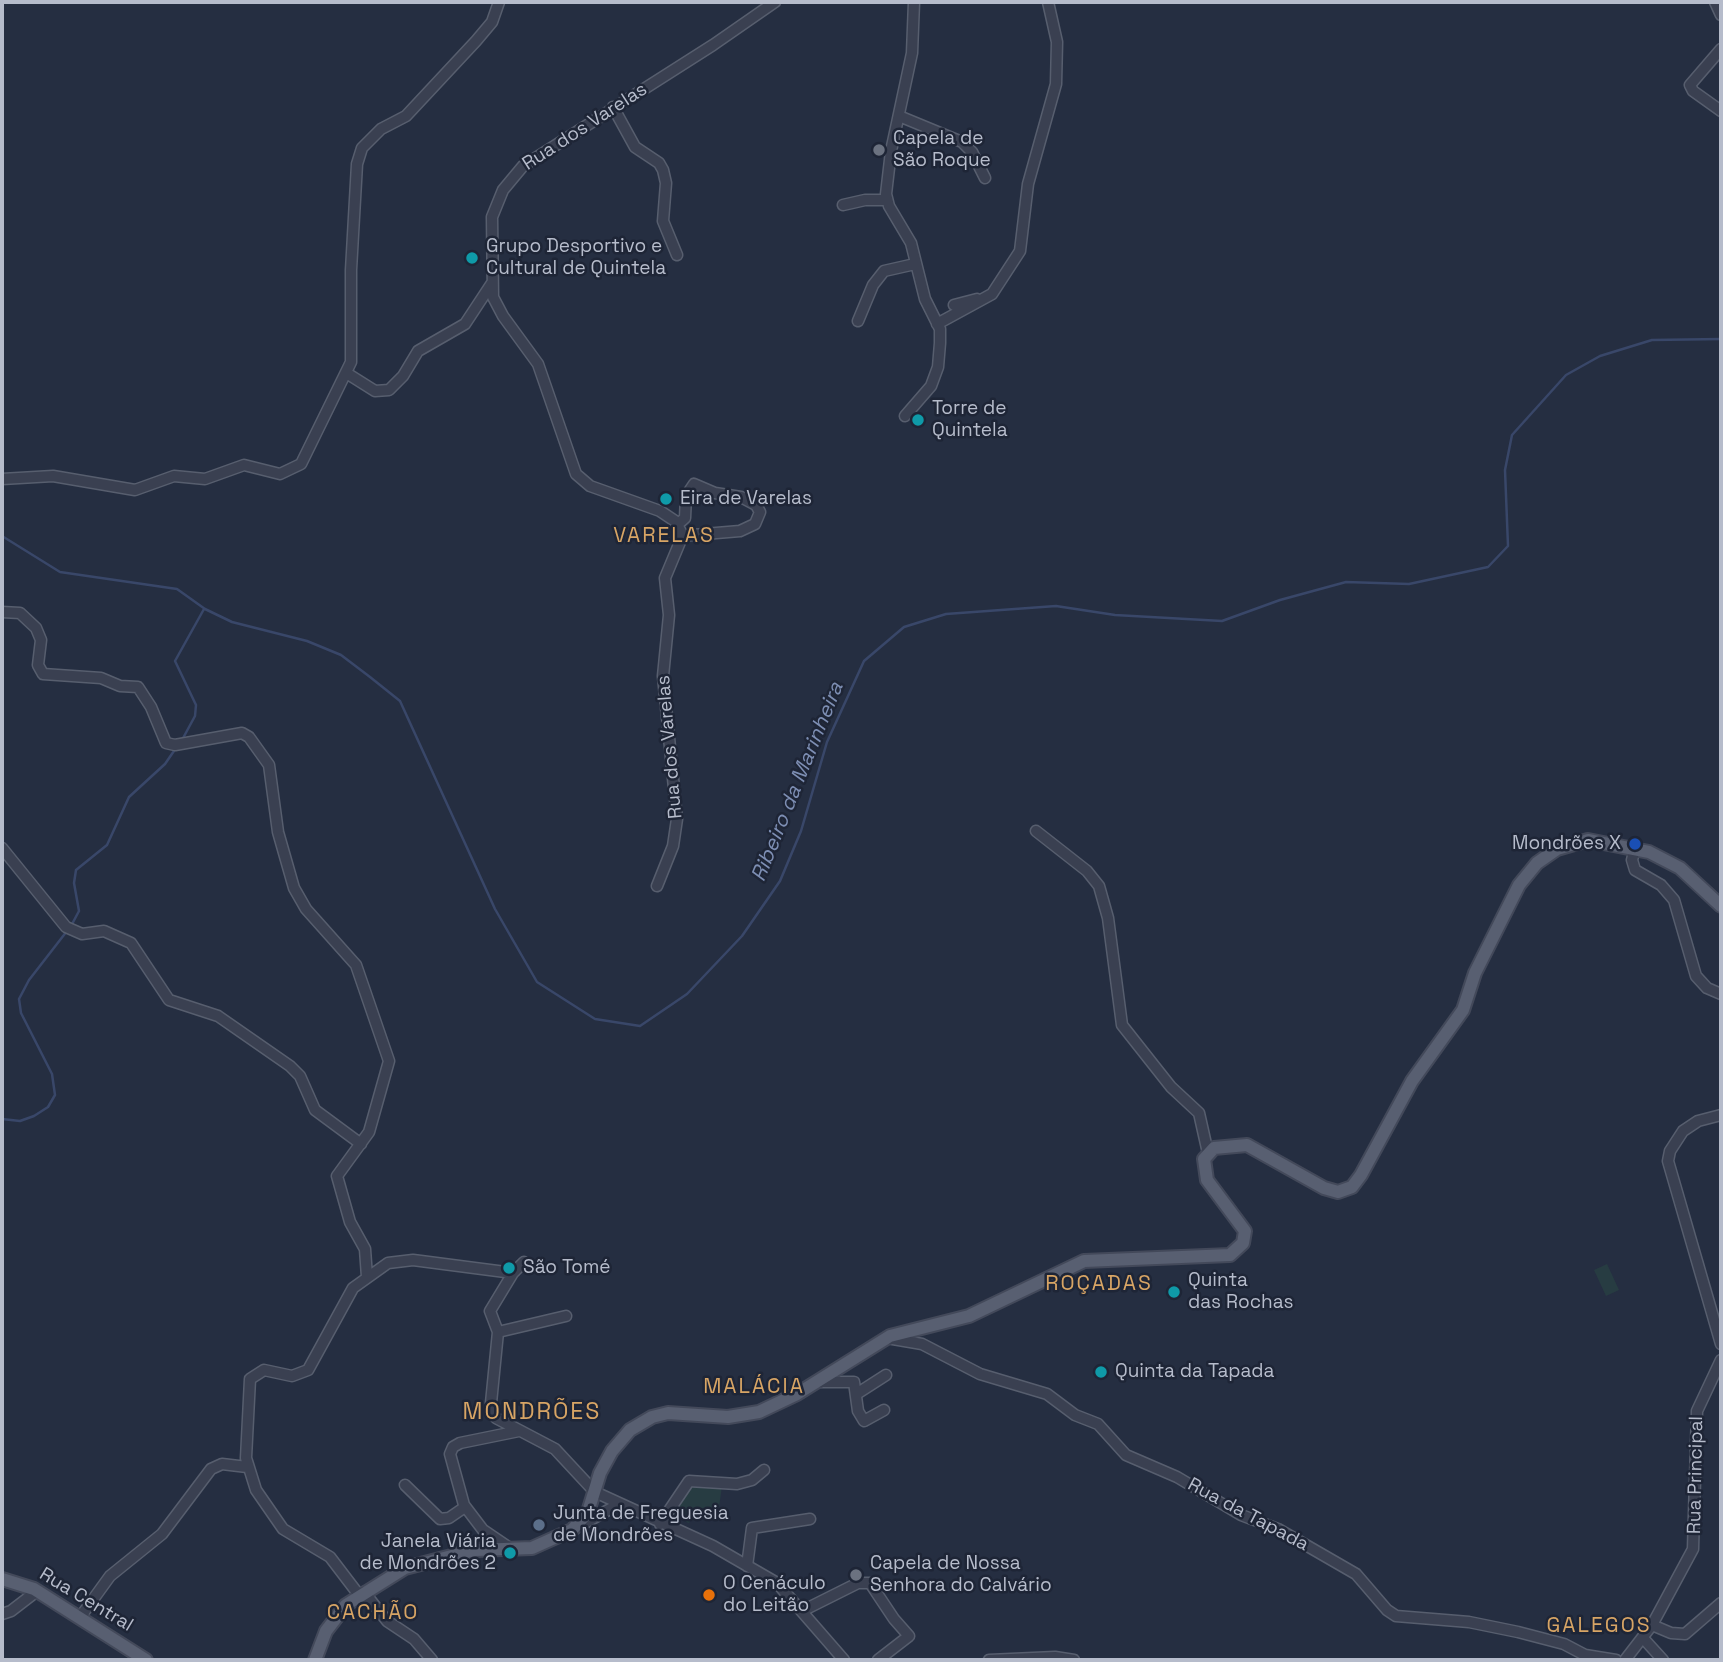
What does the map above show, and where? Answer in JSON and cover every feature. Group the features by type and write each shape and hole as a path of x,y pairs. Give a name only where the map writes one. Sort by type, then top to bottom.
{"main road":[{"path":"315,1660 328,1629 346,1605 415,1564 475,1550 537,1547 564,1535 586,1516 601,1469 612,1451 630,1430 645,1420 668,1413 723,1418 748,1415 785,1401 887,1338 969,1316 1088,1260 1230,1255 1243,1243 1245,1231 1208,1182 1204,1161 1208,1153 1217,1147 1247,1145 1327,1190 1342,1191 1352,1187 1414,1077 1465,1006 1476,969 1527,874 1552,852 1579,840 1635,848 1676,865 1721,906"},
{"name":"Rua Central","path":"2,1579 37,1591 81,1616 146,1660"}],"street":[{"path":"2,478 53,476 132,491 174,476 200,480 222,475 243,465 282,474 299,465 306,457 348,374 352,354 351,275 360,152 379,131 406,116 477,41 492,22 499,2"},
{"name":"Rua dos Varelas","path":"678,524 654,508 590,486 576,474 541,370 498,309 492,283 492,217 495,203 507,183 523,166 713,45 775,2"},
{"path":"905,416 920,402 934,378 940,356 937,324 925,299 911,243 887,200 890,161 912,53 914,2"},
{"path":"937,324 984,301 1011,268 1023,243 1028,184 1056,84 1057,42 1048,2"},
{"path":"1715,2 1721,15"},
{"path":"1721,49 1690,85 1721,111"},
{"path":"613,107 635,147 659,163 663,170 666,183 663,220 677,255"},
{"path":"899,116 962,142 971,152 985,178"},
{"path":"843,205 865,200 887,200"},
{"path":"858,321 881,274 895,266 915,264"},
{"path":"954,306 976,299 1003,279 1011,268"},
{"path":"348,374 375,391 389,390 403,376 418,351 465,324 492,283"},
{"path":"694,484 715,493 741,497 754,503 760,512 755,524 740,531 681,537 678,524 685,517 686,496 694,484"},
{"name":"Rua dos Varelas","path":"657,886 677,828 663,676 669,615 665,578 681,537"},
{"path":"2,612 20,613 36,628 41,640 37,663 42,673 102,678 122,686 139,688 152,709 162,738 168,744 244,734 270,767 278,832 294,888 306,909 355,963 388,1058 389,1073 369,1132 337,1179 351,1224 365,1249 367,1277"},
{"path":"1036,831 1097,883 1108,918 1122,1025 1171,1087 1199,1113 1208,1153"},
{"path":"2,848 68,928 82,934 104,931 131,943 169,1000 218,1016 290,1066 301,1079 313,1107 361,1144"},
{"path":"1635,848 1632,860 1635,870 1666,889 1674,900 1696,976 1707,988 1721,994"},
{"path":"1721,1115 1703,1119 1683,1131 1670,1151 1668,1161 1721,1344"},
{"path":"432,1660 414,1639 387,1621 330,1557 283,1529 256,1490 247,1467 248,1392 252,1376 264,1370 292,1376 307,1370 351,1292 388,1263 404,1259 513,1273"},
{"path":"524,1262 513,1273 491,1311 498,1332 492,1409 498,1420 558,1451 595,1492 713,1546 780,1586 844,1660"},
{"path":"498,1332 566,1317"},
{"name":"Rua da Tapada","path":"887,1338 922,1344 976,1372 1047,1394 1075,1415 1098,1424 1123,1454 1174,1475 1241,1515 1275,1527 1356,1574 1387,1610 1396,1616 1469,1622 1564,1644 1585,1655 1616,1660"},
{"name":"Rua Principal","path":"1625,1660 1652,1625 1693,1549 1697,1411 1721,1360"},
{"path":"858,1393 886,1375"},
{"path":"851,1380 858,1393 858,1411 864,1421 884,1410"},
{"path":"816,1382 874,1382"},
{"path":"511,1549 486,1532 465,1507 451,1449 460,1443 520,1431"},
{"path":"81,1616 107,1579 129,1558 162,1534 211,1469 222,1464 247,1467"},
{"path":"660,1524 689,1481 737,1483 752,1480 764,1470"},
{"path":"405,1485 440,1519 449,1518 465,1507"},
{"path":"564,1535 619,1504"},
{"path":"747,1566 752,1528 810,1519"},
{"path":"802,1611 858,1583 870,1583 909,1636 877,1660"},
{"path":"2,1614 13,1610 37,1591"},
{"path":"1652,1625 1676,1635 1685,1634 1721,1604"},
{"path":"1643,1638 1663,1660"},
{"path":"989,1660 1055,1657 1074,1660"}],"green space":[{"path":"1607,1264 1619,1290 1606,1296 1594,1270"},
{"path":"689,1484 722,1486 718,1515 702,1508 697,1519 692,1517 689,1523 670,1515"}],"waterway":[{"name":"Ribeiro da Marinheira","path":"2,536 60,572 177,589 205,609 232,622 307,641 341,655 370,677 400,701 495,909 537,982 595,1019 640,1026 687,994 742,936 780,881 801,831 827,742 864,661 904,627 946,614 1056,606 1115,615 1222,621 1280,600 1346,582 1409,584 1488,567 1508,546 1505,470 1512,435 1566,375 1600,356 1652,340 1721,339"},
{"path":"182,740 195,716 196,705 175,661 204,609"},
{"path":"71,926 79,911 74,883 76,870 107,845 129,797 165,764 176,748"},
{"path":"2,1119 20,1121 34,1116 48,1107 55,1095 52,1074 21,1013 19,999 29,980 67,931"}],"place":[{"name":"Capela de São Roque","path":"879,150"},
{"name":"Grupo Desportivo e Cultural de Quintela","path":"472,258"},
{"name":"Torre de Quintela","path":"918,420"},
{"name":"Eira de Varelas","path":"666,499"},
{"name":"Mondrões X","path":"1635,844"},
{"name":"São Tomé","path":"509,1268"},
{"name":"Quinta das Rochas","path":"1174,1292"},
{"name":"Quinta da Tapada","path":"1101,1372"},
{"name":"Junta de Freguesia de Mondrões","path":"539,1525"},
{"name":"Janela Viária de Mondrões 2","path":"510,1553"},
{"name":"Capela de Nossa Senhora do Calvário","path":"856,1575"},
{"name":"O Cenáculo do Leitão","path":"709,1595"}],"district":[{"name":"VARELAS","path":"664,536"},
{"name":"ROÇADAS","path":"1099,1284"},
{"name":"MALÁCIA","path":"754,1387"},
{"name":"MONDRÕES","path":"532,1413"},
{"name":"CACHÃO","path":"373,1613"},
{"name":"GALEGOS","path":"1599,1626"}]}
